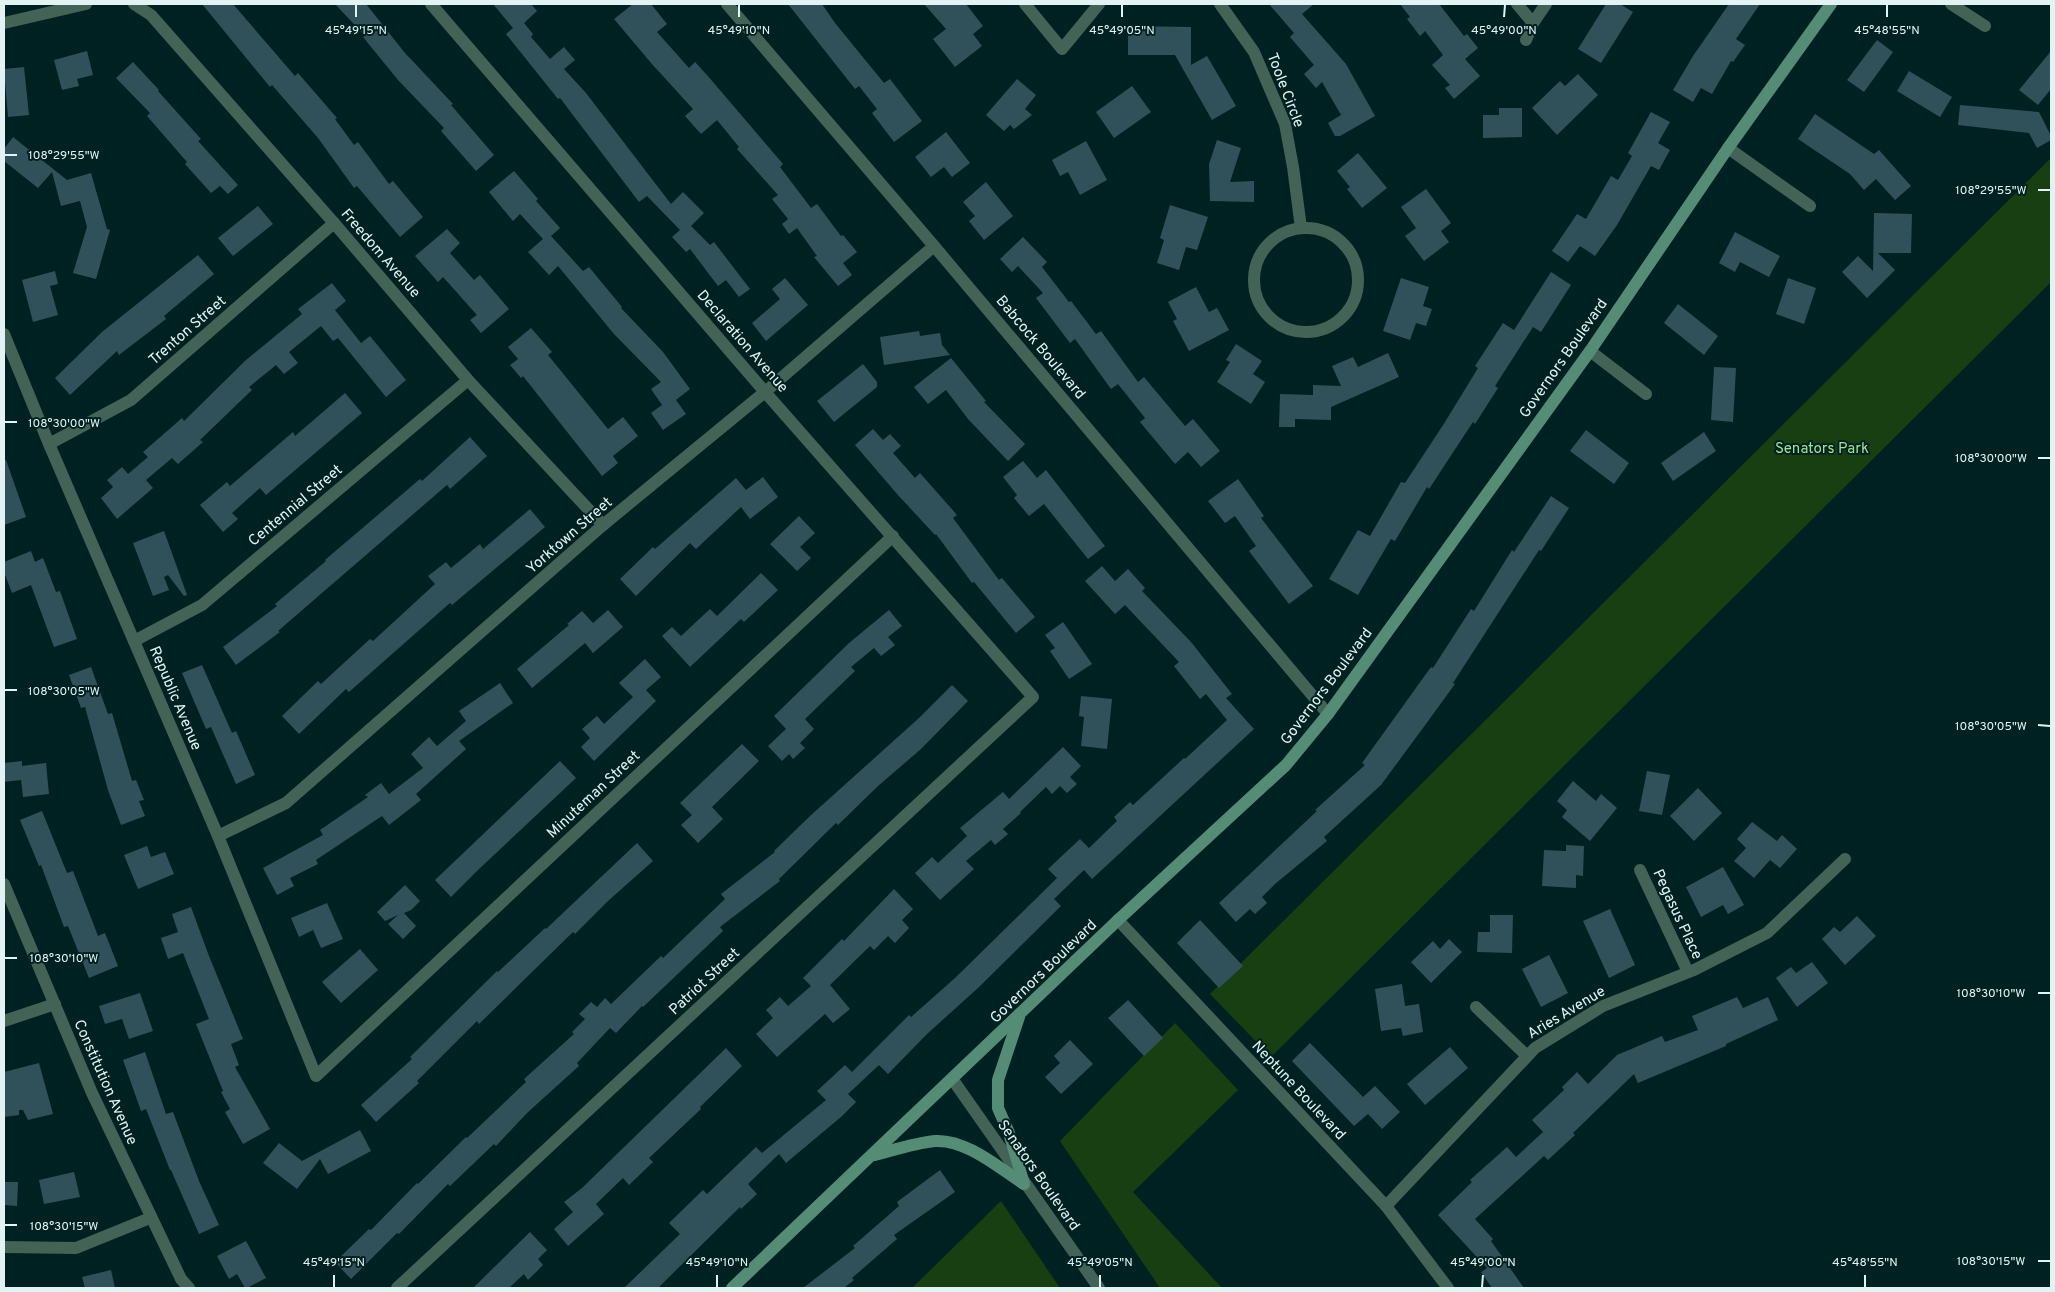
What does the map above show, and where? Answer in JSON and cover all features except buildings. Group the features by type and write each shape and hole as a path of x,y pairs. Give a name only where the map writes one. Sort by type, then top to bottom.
{"main road":[{"name":"Governors Boulevard","path":"732,1288 953,1080 1118,920 1286,765 1328,714 1590,351 1728,148 1831,4"},
{"path":"1019,1016 998,1080 998,1108 1009,1133 1024,1184"},
{"path":"873,1155 937,1141 957,1144 978,1153 1024,1184"}],"street":[{"path":"4,23 86,4"},
{"name":"Freedom Avenue","path":"134,4 151,14 468,380 603,525"},
{"name":"Declaration Avenue","path":"431,4 765,392 1032,697"},
{"name":"Babcock Boulevard","path":"727,4 934,246 1328,714"},
{"path":"1025,4 1062,48 1099,4"},
{"name":"Toole Circle","path":"1220,4 1254,52 1285,124 1301,228"},
{"path":"1517,4 1533,23"},
{"path":"1526,40 1533,23 1546,4"},
{"path":"1951,4 1985,26"},
{"path":"1728,148 1810,206"},
{"name":"Trenton Street","path":"49,444 131,400 334,223"},
{"path":"1301,228 1318,229 1335,236 1348,249 1356,265 1358,283 1354,300 1344,315 1330,326 1313,332 1296,331 1281,325 1268,315 1259,302 1255,286 1255,270 1261,254 1271,241 1285,232 1301,228"},
{"name":"Yorktown Street","path":"218,836 286,803 603,525 765,392 934,246"},
{"name":"Republic Avenue","path":"4,334 49,444 218,836 316,1076"},
{"path":"1590,351 1646,394"},
{"name":"Centennial Street","path":"134,642 202,604 468,380"},
{"name":"Minuteman Street","path":"316,1076 892,536"},
{"name":"Patriot Street","path":"398,1288 1032,697"},
{"name":"Aries Avenue","path":"1386,1206 1535,1048 1603,1006 1688,972 1767,933 1845,860"},
{"name":"Pegasus Place","path":"1640,870 1688,972"},
{"name":"Constitution Avenue","path":"4,884 92,1093 150,1218 181,1279 189,1288"},
{"name":"Neptune Boulevard","path":"1118,920 1386,1206 1448,1288"},
{"path":"4,1021 55,1004"},
{"path":"1476,1007 1527,1056"},
{"name":"Senators Boulevard","path":"953,1080 1024,1184 1099,1288"},
{"path":"4,1247 76,1248 150,1218"}],"green space":[{"name":"Senators Park","path":"2051,158 2051,282 1271,1057 1210,994"},
{"path":"1175,1023 1238,1090 1133,1192 1222,1288 1160,1288 1060,1141"},
{"path":"1001,1201 1060,1288 912,1288"}]}
